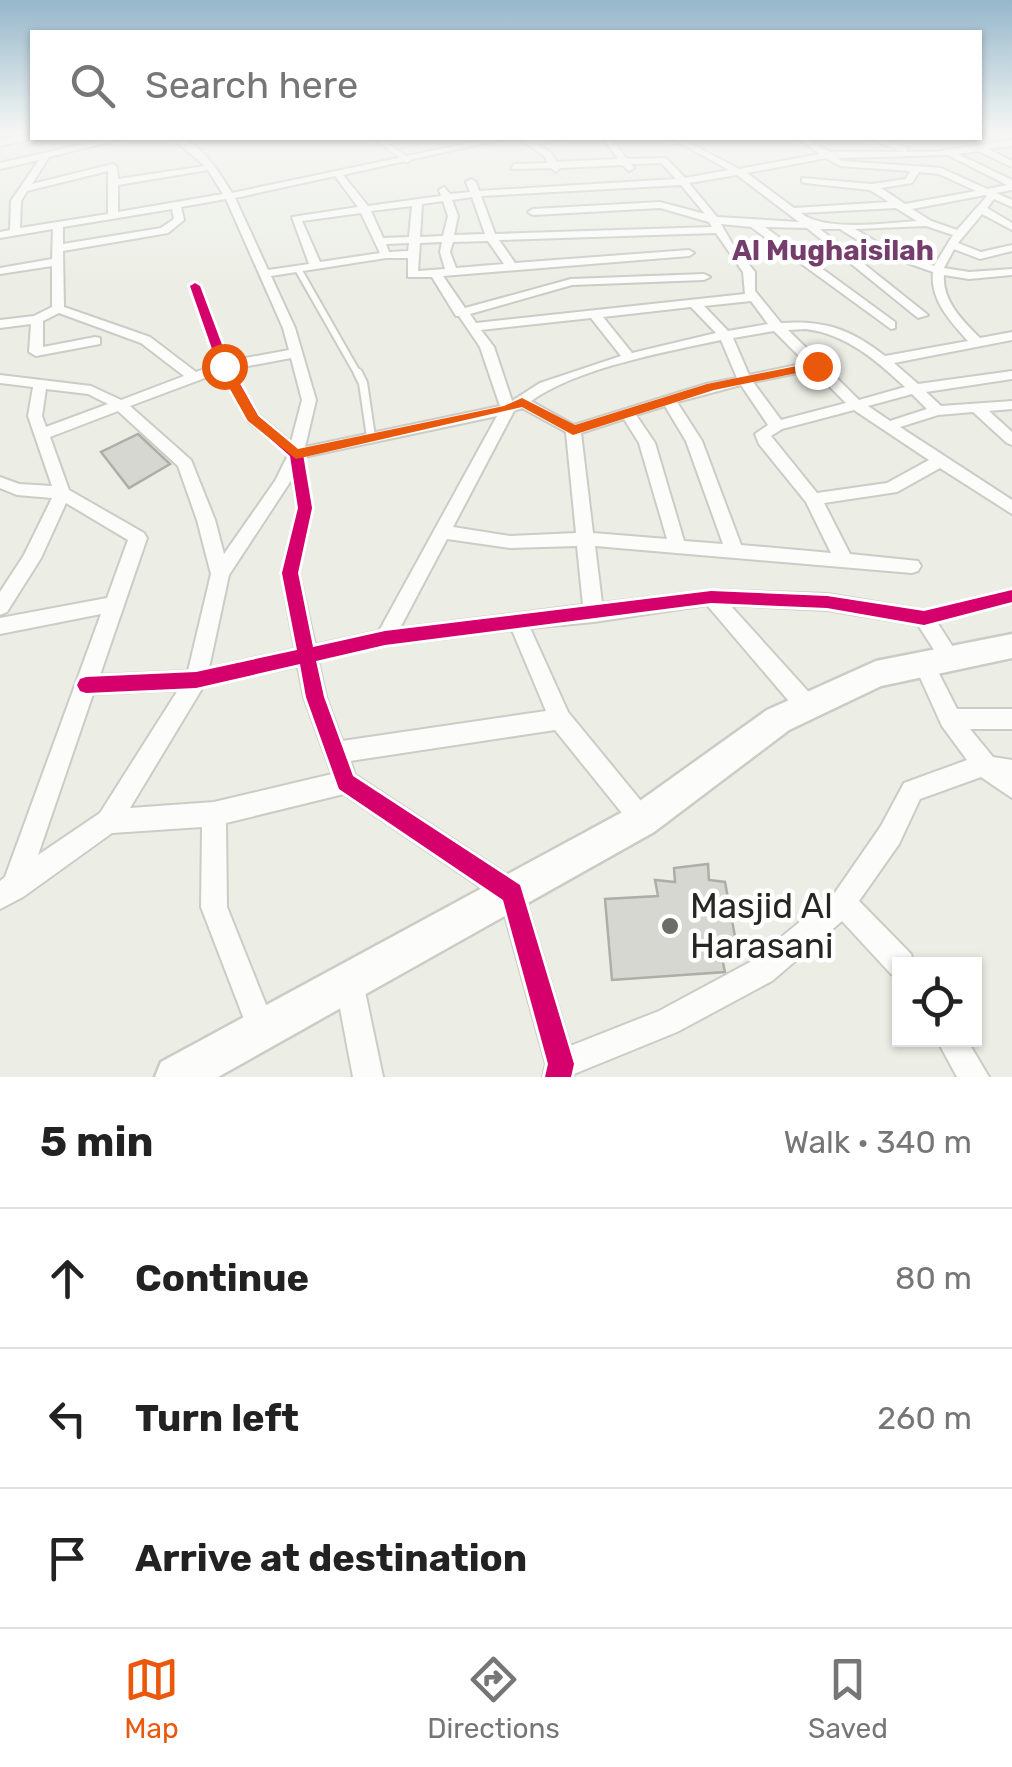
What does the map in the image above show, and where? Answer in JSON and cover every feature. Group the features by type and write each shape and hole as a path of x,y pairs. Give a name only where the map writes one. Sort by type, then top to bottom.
{"main road":[{"path":"176,1077 642,820 778,720 876,674 1012,646"}],"street":[{"path":"16,232 16,200 28,182"},
{"path":"24,189 50,182"},
{"path":"113,216 113,183 118,182"},
{"path":"7,892 108,821 196,680 220,574 282,484 296,454 308,400 289,328 221,182"},
{"path":"0,235 300,182"},
{"path":"301,182 319,215"},
{"path":"344,182 364,208 386,255"},
{"path":"518,182 533,212 538,234 571,282"},
{"path":"563,182 606,282 602,314 630,359"},
{"path":"601,182 628,231 665,280 725,335 744,381 777,426"},
{"path":"639,182 660,204 704,278 726,301"},
{"path":"316,266 296,218 417,201 472,188 520,190 678,182"},
{"path":"681,182 706,206 749,272 749,291 777,327 856,404 1012,508"},
{"path":"754,182 922,315"},
{"path":"807,182 833,208"},
{"path":"827,182 872,187 900,182"},
{"path":"965,182 1012,204"},
{"path":"792,211 898,206 1012,186"},
{"path":"872,187 980,256 1012,248"},
{"path":"472,188 490,235 512,268"},
{"path":"977,342 946,312 935,290 938,269 988,192"},
{"path":"445,194 453,216 444,252 452,274"},
{"path":"0,203 16,200"},
{"path":"417,201 412,275 689,252"},
{"path":"533,212 660,204 716,225"},
{"path":"0,272 164,231 180,220 176,206"},
{"path":"980,209 1012,227"},
{"path":"380,242 716,225 844,227 927,223"},
{"path":"754,224 891,326"},
{"path":"58,225 58,309"},
{"path":"844,227 863,241 938,269 960,275 1006,273 1012,284"},
{"path":"994,253 1012,262"},
{"path":"264,274 415,254"},
{"path":"436,276 487,347 515,405 573,430 669,400 817,366"},
{"path":"460,313 571,282 704,278"},
{"path":"195,286 224,366 253,418 296,454 305,508 290,572 314,697 346,782 512,892 560,1071 667,1022 762,971 843,903 890,835 912,792 982,766 1012,770"},
{"path":"471,327 754,297"},
{"path":"0,324 36,319 58,309 137,333 167,350 192,376"},
{"path":"36,319 36,352 95,341"},
{"path":"296,454 515,405 546,386 630,359 725,335 777,327 826,327 882,361 937,411"},
{"path":"882,361 1010,338"},
{"path":"43,434 192,376 295,353"},
{"path":"844,560 813,500 763,434 777,426 915,389 1012,375"},
{"path":"988,376 1012,394"},
{"path":"0,379 91,390 119,404 185,464 206,520 220,574"},
{"path":"0,607 32,558 62,493 35,416 40,385"},
{"path":"669,400 694,441 734,550"},
{"path":"386,638 515,405"},
{"path":"889,426 937,411 1012,406"},
{"path":"980,410 1012,440"},
{"path":"627,414 647,443 677,545"},
{"path":"573,430 594,614"},
{"path":"813,500 891,488 940,461"},
{"path":"0,482 17,489 62,493 138,538 7,892"},
{"path":"442,532 510,542 587,539 912,566"},
{"path":"86,685 196,680 386,638 711,597 827,602 924,618 1012,596"},
{"path":"711,597 808,706"},
{"path":"0,626 115,604"},
{"path":"924,618 950,719 982,766 1012,787"},
{"path":"519,624 560,718 642,820"},
{"path":"335,753 560,718"},
{"path":"950,719 1012,719"},
{"path":"108,821 214,814 346,782"},
{"path":"214,814 214,907 262,1030"},
{"path":"843,903 894,957"},
{"path":"349,982 368,1077"},
{"path":"954,1047 972,1076"}],"lane":[{"path":"298,269 363,383 371,437"}],"building":[{"path":"138,434 170,464 129,488 101,452"},
{"name":"Masjid Al Harasani","path":"708,864 709,880 725,882 738,953 721,953 725,972 612,980 605,899 658,896 655,880 675,882 674,868"}],"cycle path":[{"path":"195,286 224,366 253,418 296,454 305,508 290,573 315,697 346,782 512,893 561,1064 558,1077"},
{"path":"86,685 196,680 385,638 711,597 827,602 924,618 1012,596"}],"place":[{"name":"Masjid Al Harasani","path":"670,926"}],"district":[{"name":"Al Mughaisilah","path":"833,250"}],"route":[{"path":"224,366 253,418 296,454 508,409 522,402 573,430 711,387 817,366"}]}
